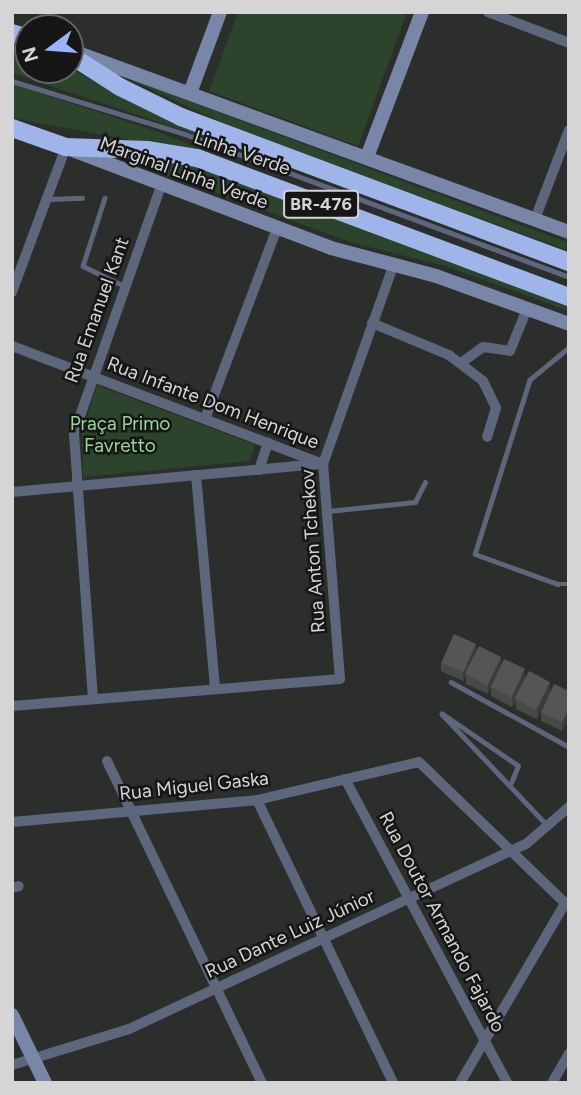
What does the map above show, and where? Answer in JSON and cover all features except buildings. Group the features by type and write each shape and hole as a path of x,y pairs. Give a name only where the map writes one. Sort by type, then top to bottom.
{"highway":[{"name":"Linha Verde","path":"84,63 120,88 181,117 569,262"},
{"name":"Linha Verde","path":"12,128 66,147 147,150 197,158 569,297"}],"main road":[{"path":"190,93 220,12"},
{"path":"367,158 422,12"},
{"path":"84,58 190,93 569,232"},
{"name":"Marginal Linha Verde","path":"66,147 277,229 569,324"},
{"path":"12,1015 45,1083"}],"street":[{"path":"494,13 569,43"},
{"path":"535,219 565,153 569,130"},
{"path":"12,292 66,147"},
{"name":"Rua Emanuel Kant","path":"93,699 74,433 161,186"},
{"path":"205,419 277,229"},
{"name":"Rua Anton Tchekov","path":"215,689 340,679 323,464 393,265"},
{"path":"461,363 483,347 510,351 527,309"},
{"path":"372,323 461,363 492,394 495,416 487,438"},
{"name":"Rua Infante Dom Henrique","path":"12,346 323,464"},
{"path":"259,470 268,442"},
{"path":"12,492 323,464"},
{"path":"12,706 215,689 196,475"},
{"path":"107,761 262,1083"},
{"name":"Rua Miguel Gaska","path":"12,822 257,800 419,762 510,851"},
{"name":"Rua Doutor Armando Fajardo","path":"345,779 507,1083"},
{"path":"257,800 393,1083"},
{"name":"Rua Dante Luiz Júnior","path":"12,1065 116,1034 216,988 510,851 550,828 569,807"},
{"path":"460,1083 567,905 510,851"},
{"path":"552,1083 569,1053"}],"lane":[{"path":"12,81 185,134 569,277"},
{"path":"47,199 82,198"},
{"path":"105,198 83,266 124,286"},
{"path":"569,348 530,380 475,555 558,584 569,584"},
{"path":"326,511 415,502 425,482"},
{"path":"451,682 569,747"},
{"path":"511,783 518,766 442,714 442,717 511,783 550,828"}],"green space":[{"path":"238,12 407,12 358,146 209,91"},
{"path":"12,43 14,74 12,73"},
{"path":"84,76 146,110 221,143 45,84 84,84"},
{"path":"122,76 569,243 569,251 236,129"},
{"path":"12,84 159,132 216,156 12,118"},
{"path":"99,151 209,170 569,302 569,311 445,266 357,244"},
{"name":"Praça Primo Favretto","path":"97,385 255,445 250,461 83,477 82,432"}]}
